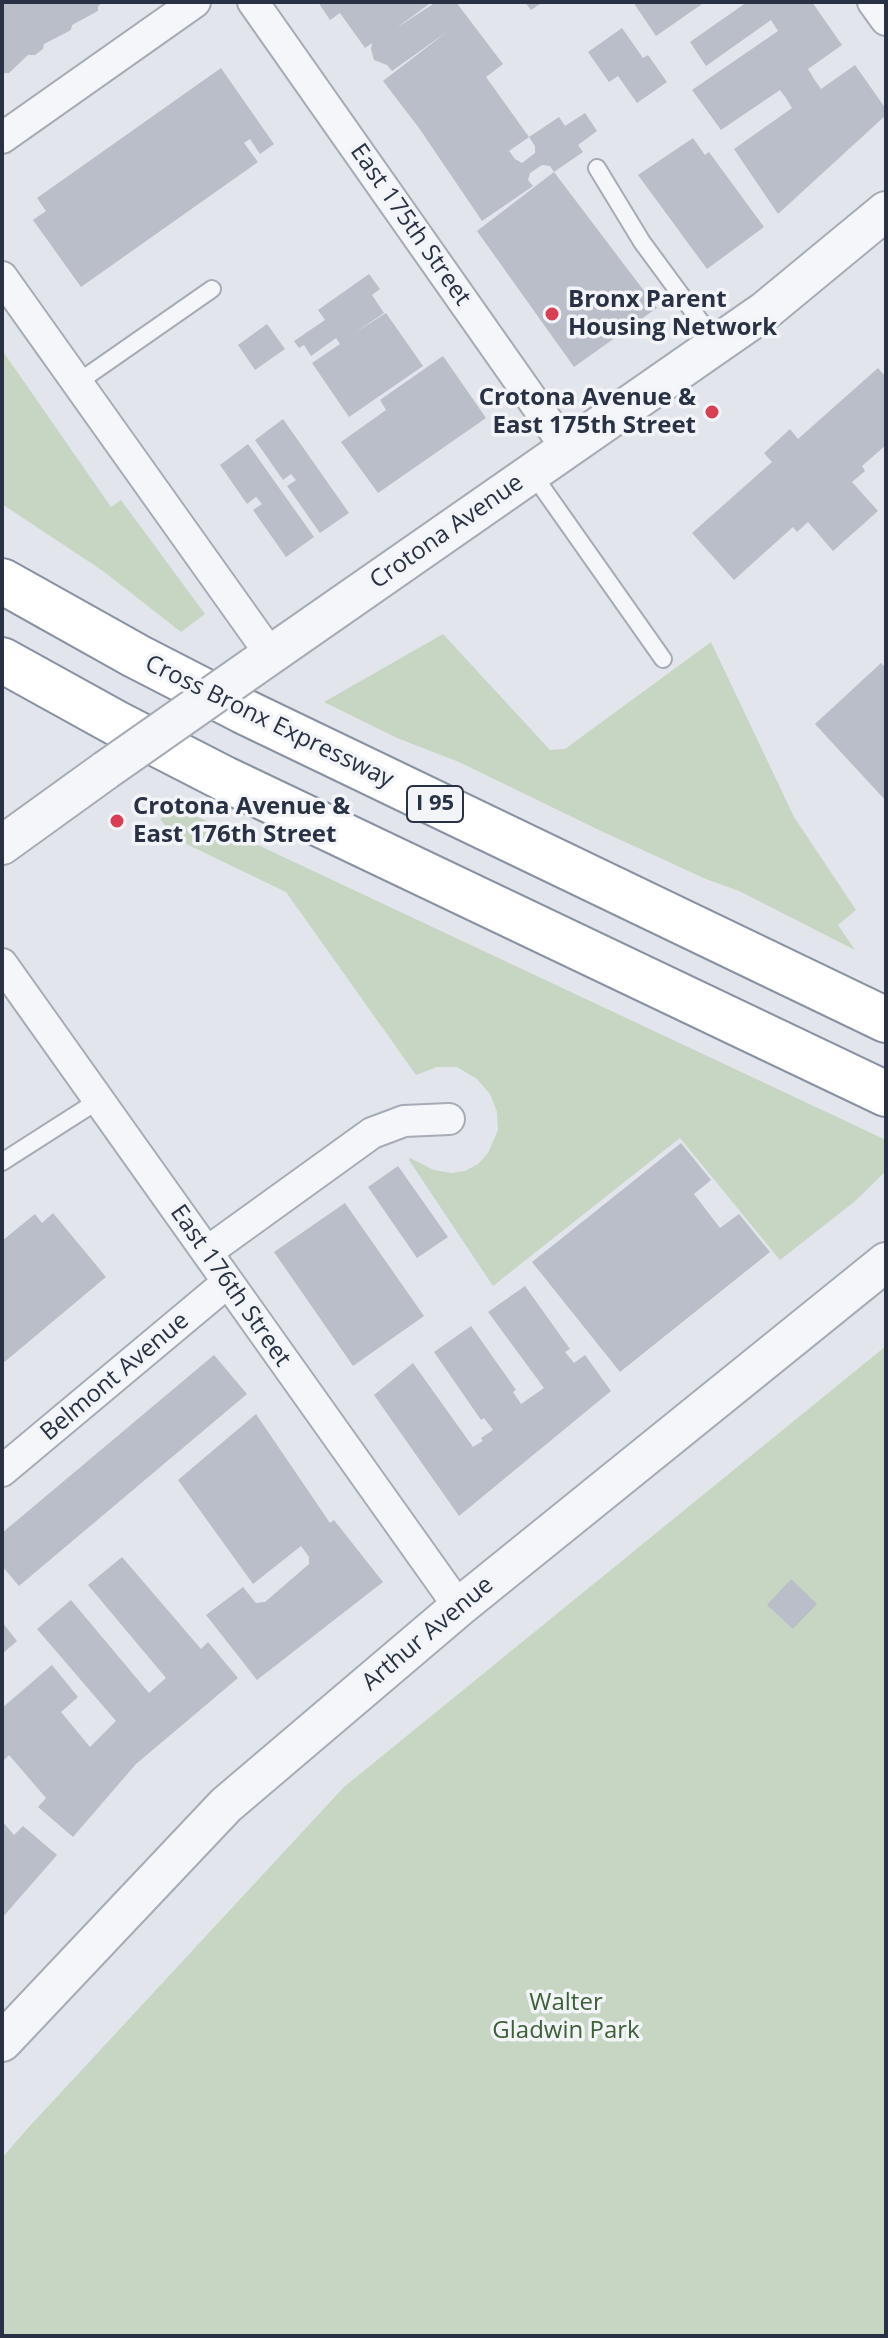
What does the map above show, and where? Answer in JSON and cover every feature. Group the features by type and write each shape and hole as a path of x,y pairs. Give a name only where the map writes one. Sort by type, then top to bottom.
{"highway":[{"name":"Cross Bronx Expressway","path":"2,581 113,644 243,711 886,1020"},
{"path":"2,660 225,779 886,1094"}],"street":[{"path":"2,138 195,2"},
{"name":"East 175th Street","path":"253,2 567,449"},
{"path":"873,2 886,20"},
{"name":"Crotona Avenue","path":"2,845 783,297 886,211"},
{"path":"2,277 77,383 262,661"},
{"name":"East 176th Street","path":"2,964 459,1607"},
{"path":"207,1252 372,1133 404,1121 449,1119"},
{"name":"Arthur Avenue","path":"2,2042 226,1805 459,1607 886,1262"},
{"name":"Belmont Avenue","path":"2,1471 228,1282"}],"lane":[{"path":"597,168 642,242 717,344"},
{"path":"77,383 212,289"},
{"path":"532,473 663,659"},
{"path":"2,1162 99,1100"}],"green space":[{"path":"2,350 111,507 121,500 205,614 181,632 103,571 2,504"},
{"path":"443,634 550,750 565,749 711,642 794,817 856,910 838,925 855,950 739,891 706,879 324,702"},
{"path":"177,807 886,1140 886,1171 854,1202 780,1260 680,1138 493,1286 409,1160 451,1173 465,1171 478,1164 488,1153 498,1130 497,1112 490,1094 477,1079 457,1067 437,1067 416,1075 286,892 176,839 160,819"},
{"name":"Walter Gladwin Park","path":"886,1346 886,2336 2,2336 2,2158 28,2128 344,1787"}],"building":[{"path":"2,2 104,2 98,6 98,11 72,25 71,30 44,44 35,55 28,55 9,73 2,73"},
{"path":"318,2 432,2 395,29 436,2 456,2 503,64 486,77 529,137 559,117 565,126 585,113 597,131 578,145 583,152 554,172 550,166 542,165 530,173 528,180 533,186 482,221 383,81 448,31 392,71 387,65 374,60 372,43 365,48 340,13 330,20","holes":["529,137 535,146 535,153 522,163 509,151"]},
{"path":"525,2 543,2 531,10"},
{"path":"633,2 705,2 656,36"},
{"path":"747,2 812,2 842,45 808,69 814,79 821,89 855,65 886,109 886,115 778,214 734,149 792,108 786,98 780,90 721,130 692,90 778,31 771,20 706,66 690,42"},
{"path":"622,28 643,58 648,55 667,82 637,103 618,76 609,82 588,52"},
{"path":"221,68 274,144 260,154 250,139 244,143 258,162 81,287 33,220 46,211 37,198"},
{"path":"693,138 705,155 709,152 764,227 707,269 638,175"},
{"path":"554,172 657,308 574,367 477,231"},
{"path":"369,274 380,289 372,295 384,313 353,334 386,313 423,366 349,417 312,363 340,344 336,338 311,356 304,345 299,348 294,341 325,320 318,310"},
{"path":"267,324 285,349 255,370 238,345"},
{"path":"443,356 486,418 378,493 341,442 386,410 380,400"},
{"path":"878,368 886,377 886,445 862,466 865,471 852,482 878,511 833,551 808,522 797,532 793,527 734,580 692,533 772,462 764,453 790,429 798,439"},
{"path":"283,419 349,513 320,533 287,486 296,480 291,474 283,480 255,440"},
{"path":"248,444 314,537 286,557 253,510 262,504 256,497 247,504 220,465"},
{"path":"881,663 886,668 886,801 815,724"},
{"path":"681,1143 711,1180 694,1194 720,1228 739,1214 770,1252 620,1372 532,1262"},
{"path":"398,1166 448,1237 417,1258 368,1187"},
{"path":"345,1203 424,1316 353,1366 274,1252"},
{"path":"53,1213 106,1277 2,1364 2,1241 35,1214 42,1223"},
{"path":"525,1286 570,1349 565,1352 574,1363 585,1355 611,1391 459,1516 374,1395 413,1363 473,1447 483,1441 481,1438 493,1430 484,1418 481,1420 434,1352 471,1326 516,1390 513,1392 521,1404 544,1388 488,1312"},
{"path":"214,1355 247,1394 19,1586 2,1566 2,1533"},
{"path":"256,1414 330,1523 334,1520 383,1582 257,1680 206,1615 243,1587 256,1603 265,1602 309,1564 309,1557 301,1546 253,1584 178,1480"},
{"path":"122,1557 201,1649 208,1642 238,1678 136,1764 73,1837 38,1807 46,1798 9,1755 2,1762 2,1708 52,1665 78,1697 61,1712 90,1747 116,1721 37,1629 71,1600 149,1693 166,1678 88,1585"},
{"path":"791,1579 817,1604 793,1629 767,1605"},
{"path":"2,1622 17,1641 2,1654"},
{"path":"2,1821 14,1835 23,1826 57,1855 2,1918"}],"place":[{"name":"Bronx Parent Housing Network","path":"552,314"},
{"name":"Crotona Avenue & East 175th Street","path":"712,412"},
{"name":"Crotona Avenue & East 176th Street","path":"117,821"}]}
